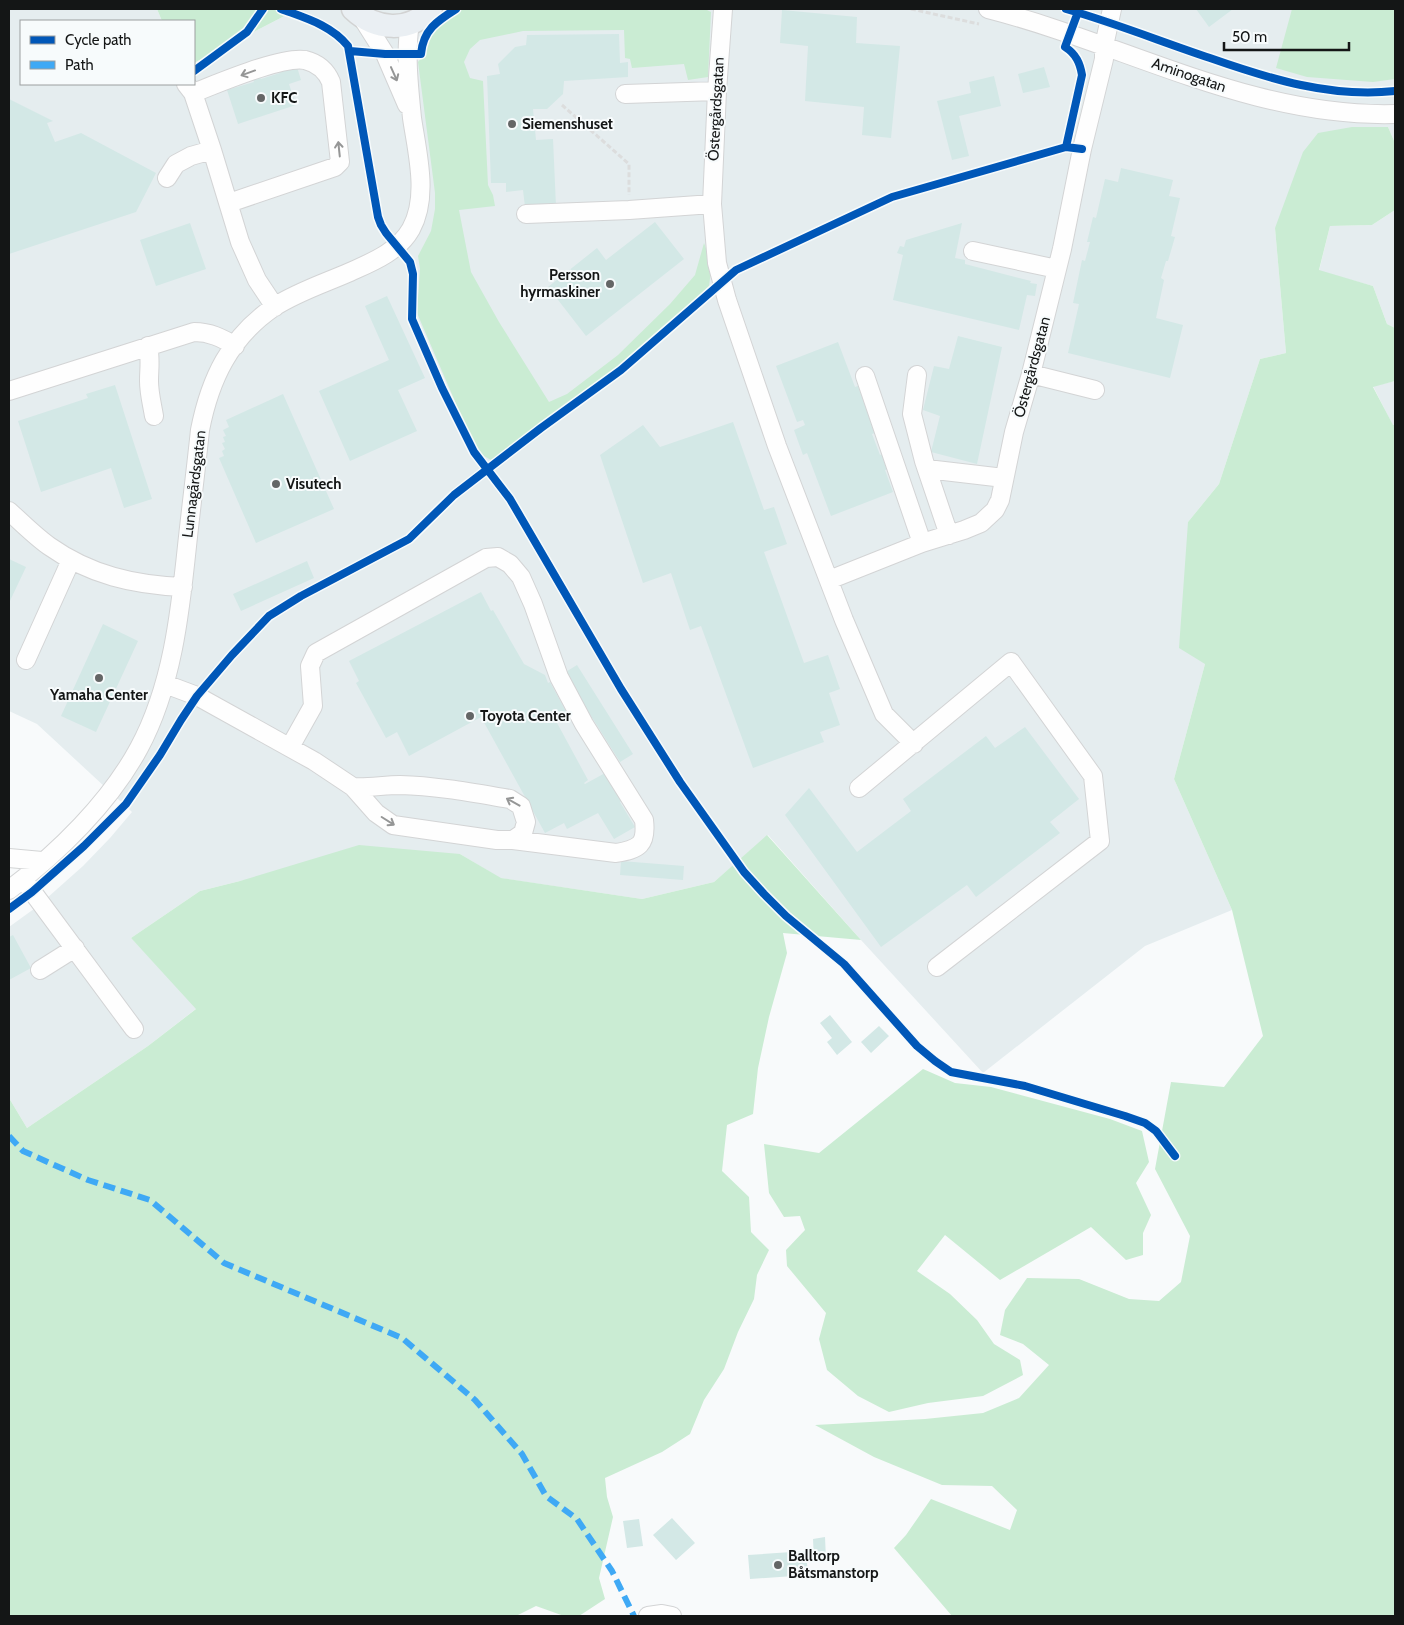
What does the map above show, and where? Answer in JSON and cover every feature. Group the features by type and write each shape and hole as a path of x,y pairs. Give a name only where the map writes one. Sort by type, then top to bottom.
{"main road":[{"path":"357,13 375,24 390,27 410,23 421,18 431,9"}],"street":[{"name":"Östergårdsgatan","path":"723,9 712,204 717,263 727,300 776,446 829,580 884,714 914,744"},
{"name":"Aminogatan","path":"988,9 1071,34 1240,92 1290,105 1365,115 1395,114"},
{"name":"Östergårdsgatan","path":"829,580 922,543 981,523 995,510 1000,500 1014,432 1031,374 1057,269 1082,149 1104,58 1104,46 1112,9"},
{"name":"Lunnagårdsgatan","path":"357,13 385,54 412,117"},
{"name":"Lunnagårdsgatan","path":"9,890 64,843 88,818 124,772 139,748 152,719 165,684 183,587 200,430 211,386 223,360 251,326 275,306 371,263 397,246 410,230 416,218 419,200 419,161 412,117 408,54 410,23"},
{"path":"229,203 335,168 340,162 331,82 327,72 314,63 303,60 272,64 189,88 212,150 240,242 257,280 275,306"},
{"path":"625,94 717,91"},
{"path":"167,178 176,164 191,156 212,150"},
{"path":"526,214 629,210 712,204"},
{"path":"974,251 1057,269"},
{"path":"9,391 194,332 202,332 219,337 235,346"},
{"path":"148,346 151,359 149,390 154,416"},
{"path":"917,374 912,414 949,535"},
{"path":"1031,374 1095,390"},
{"path":"865,376 922,543"},
{"path":"927,468 1004,478"},
{"path":"9,511 48,545 71,560 96,572 123,580 159,586 183,587"},
{"path":"165,684 197,696 290,747 353,787 376,813 393,825 460,835 616,853 633,850 646,835 644,820 584,724 559,677 533,604 521,577 510,564 498,557 486,558 316,653 310,666 314,706 290,747"},
{"path":"26,660 71,560"},
{"path":"859,788 1011,662 1093,776 1100,841 937,967"},
{"path":"353,787 376,788 399,785 430,787 510,799 521,806 526,822 523,833 513,840"},
{"path":"9,858 42,861"},
{"path":"23,879 134,1029"},
{"path":"40,970 75,948"},
{"path":"648,1616 662,1614 672,1616"}],"path":[{"path":"562,105 628,164 629,210"}],"shaded area":[{"path":"9,9 157,9 162,20 20,20 20,85 195,85 195,62 298,9 1395,9 1395,143 1388,127 1275,228 1286,353 1260,359 1219,484 1188,522 1205,664 1174,779 1232,910 1145,946 983,1073 768,835 714,882 642,899 500,878 460,854 240,881 200,891 131,938 197,1008 148,1046 27,1128 9,1098 9,927 38,906 83,866 132,812 37,724 9,711"},
{"path":"1395,210 1395,328 1387,324 1373,286 1319,271 1330,226 1372,225"},
{"path":"1395,381 1395,425 1393,426 1373,386"}],"green space":[{"path":"157,9 298,9 195,62 195,20 162,20"},
{"path":"463,9 705,9 711,12 708,77 688,80 684,64 632,68 630,59 625,58 624,30 523,31 480,40 470,49 464,62 470,78 483,81 488,185 493,195 495,206 459,210 471,272 499,322 549,402 567,394 618,355 670,304 695,275 704,243 712,264 709,286 669,325 605,378 500,456 491,460 484,456 475,444 417,313 420,269 418,256 431,231 435,209 435,193 418,62 423,53 425,43 435,27"},
{"path":"1292,9 1395,9 1395,79 1373,82 1307,77 1276,68"},
{"path":"1352,127 1388,127 1395,143 1395,210 1372,225 1330,226 1319,270 1373,286 1387,324 1395,328 1395,381 1373,387 1393,425 1395,425 1395,1616 952,1616 894,1548 906,1535 931,1499 1010,1530 1017,1510 992,1486 942,1485 874,1457 815,1425 925,1419 983,1413 1019,1398 1049,1365 1023,1344 1000,1335 1005,1310 1027,1278 1079,1279 1129,1299 1159,1301 1181,1282 1190,1236 1155,1169 1171,1082 1224,1087 1263,1036 1232,910 1174,779 1205,664 1179,648 1188,522 1219,484 1260,359 1286,353 1275,228 1303,152 1318,133"},
{"path":"767,835 861,940 783,933 787,953 769,1017 758,1068 753,1114 727,1125 722,1171 749,1197 751,1232 769,1250 757,1275 754,1299 738,1332 724,1369 704,1400 690,1434 662,1452 605,1478 607,1497 613,1517 599,1578 605,1599 579,1616 564,1616 536,1606 516,1616 9,1616 9,1098 27,1128 148,1046 196,1009 131,938 200,891 240,881 359,845 460,854 501,878 642,899 714,882"},
{"path":"923,1069 955,1083 991,1087 1110,1119 1142,1131 1149,1162 1136,1183 1151,1215 1143,1233 1143,1255 1126,1260 1091,1227 1000,1280 945,1235 917,1271 950,1294 977,1320 994,1344 1020,1360 1023,1375 983,1396 928,1403 889,1412 858,1396 827,1370 819,1339 826,1313 787,1266 786,1250 805,1230 800,1216 784,1217 769,1193 764,1144 819,1153"}],"building":[{"path":"1196,9 1233,9 1209,27"},
{"path":"782,10 857,17 856,43 900,46 891,138 862,135 864,107 805,101 808,46 780,43"},
{"name":"Siemenshuset","path":"619,34 620,63 628,62 628,77 564,81 563,94 547,109 533,109 536,140 553,139 556,206 525,207 523,190 506,192 506,183 491,183 487,76 500,74 498,64 515,47 526,45 527,35"},
{"name":"KFC","path":"297,67 301,80 289,84 296,105 238,124 227,90 254,82 253,79 260,77 261,79 280,73 279,70 285,68 286,71"},
{"path":"1044,67 1050,87 1023,93 1018,74"},
{"path":"994,76 1001,106 959,116 969,156 952,160 937,101 971,93 969,82"},
{"path":"9,99 53,121 47,123 55,142 81,133 156,173 136,212 9,254"},
{"path":"1121,168 1173,180 1169,196 1180,198 1171,236 1175,237 1161,278 1164,280 1156,318 1183,325 1170,378 1068,353 1079,304 1073,303 1082,260 1085,261 1090,242 1087,242 1093,217 1096,218 1105,179 1118,182"},
{"path":"655,222 684,259 586,336 548,287 597,248 606,260"},
{"path":"190,223 206,269 156,286 140,240"},
{"path":"962,223 955,258 965,260 965,264 1037,284 1035,296 1027,295 1019,330 893,300 903,255 897,253 900,246 904,247 906,240"},
{"path":"387,296 425,378 398,390 417,431 350,461 319,391 389,360 365,306"},
{"path":"958,336 1002,347 977,464 931,452 940,416 923,410 934,366 949,369"},
{"path":"838,342 855,387 858,386 875,433 872,434 888,469 885,470 893,492 831,516 807,453 803,455 794,430 805,425 803,420 797,422 776,366"},
{"path":"115,385 152,499 124,508 111,468 41,492 18,421 88,398 86,394"},
{"name":"Visutech","path":"283,394 334,509 256,543 219,458 224,456 222,451 225,449 222,443 225,442 223,437 226,436 223,430 229,427 226,420"},
{"path":"733,422 764,510 774,507 787,544 764,552 804,663 828,655 840,689 829,693 840,725 820,732 824,742 753,768 701,626 690,630 671,573 643,583 600,455 643,425 660,447"},
{"path":"9,559 26,567 9,603"},
{"path":"307,561 314,578 241,611 233,594"},
{"name":"Toyota Center","path":"481,592 524,664 545,675 568,715 556,721 588,780 584,783 607,772 622,801 620,802 635,827 614,839 598,813 567,829 564,823 545,833 481,717 409,756 397,732 386,738 356,683 359,681 349,661"},
{"name":"Yamaha Center","path":"103,624 138,641 96,732 61,716"},
{"path":"577,665 633,754 620,762 564,673"},
{"path":"1025,727 1079,799 1050,822 1060,833 976,897 967,885 881,947 785,815 809,788 857,852 911,811 903,799 986,736 995,748"},
{"path":"621,861 684,866 683,880 620,875"},
{"path":"13,935 31,968 9,980 9,937"},
{"path":"830,1015 852,1042 837,1055 827,1042 832,1038 820,1023"},
{"path":"879,1026 889,1036 871,1053 861,1042"},
{"path":"672,1518 695,1543 676,1560 653,1535"},
{"path":"639,1519 643,1546 627,1548 623,1521"},
{"path":"825,1537 826,1559 814,1560 813,1539"},
{"name":"Balltorp Båtsmanstorp","path":"806,1551 808,1575 750,1579 748,1555"}],"marked path":[{"path":"9,1136 23,1151 88,1180 150,1200 224,1263 402,1338 475,1400 522,1454 546,1496 577,1519 612,1571 634,1616"}],"cycle path":[{"path":"195,70 247,32 263,9"},
{"path":"281,9 326,27 348,46 378,217 386,233 410,262 413,274 412,319 442,388 474,452 510,499 621,689 680,782 744,872 786,916 844,964 917,1046 951,1072 1025,1086 1145,1123 1156,1131 1175,1156"},
{"path":"350,51 385,54 421,54 428,32 456,9"},
{"path":"1066,9 1278,80 1348,92 1395,91"},
{"path":"1066,147 1082,75 1077,59 1065,47 1078,12"},
{"path":"9,909 32,892 84,846 126,804 197,696 269,616 301,596 409,539 454,495 541,428 621,370 736,270 892,197 1066,147 1082,149"}],"place":[{"name":"KFC","path":"261,98"},
{"name":"Siemenshuset","path":"512,124"},
{"name":"Persson hyrmaskiner","path":"610,284"},
{"name":"Visutech","path":"276,484"},
{"name":"Yamaha Center","path":"99,678"},
{"name":"Toyota Center","path":"470,716"},
{"name":"Balltorp Båtsmanstorp","path":"778,1565"}]}
